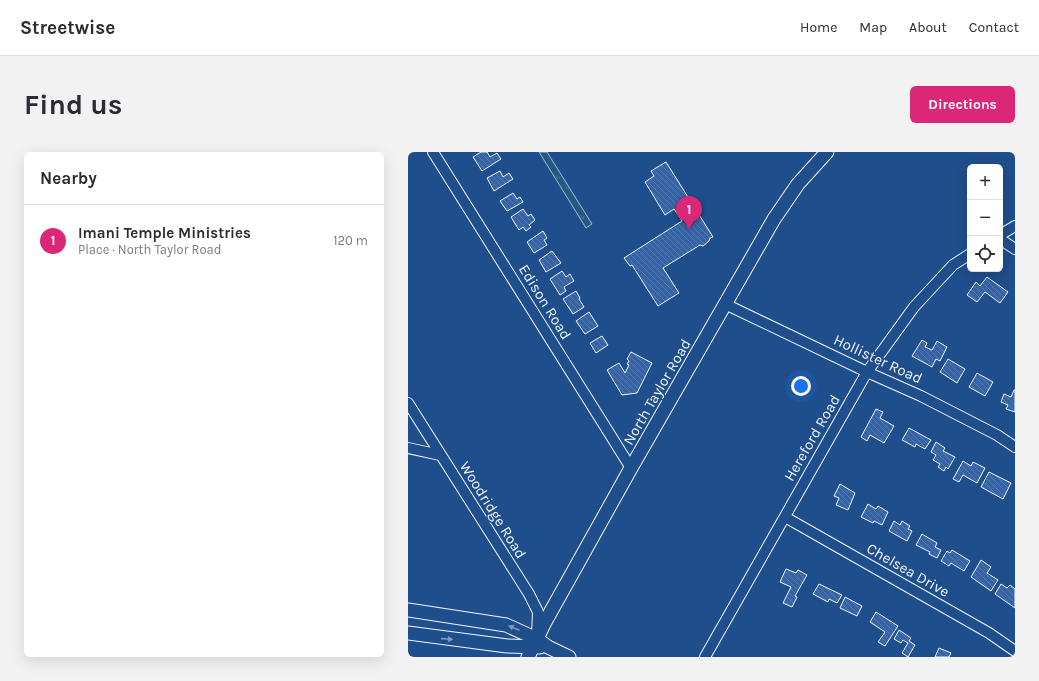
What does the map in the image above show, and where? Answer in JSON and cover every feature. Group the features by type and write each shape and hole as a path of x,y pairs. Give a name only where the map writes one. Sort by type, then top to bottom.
{"street":[{"name":"Edison Road","path":"433,152 631,468"},
{"name":"North Taylor Road","path":"536,647 545,622 631,468 774,219 798,184 826,152"},
{"path":"1003,233 1015,226"},
{"path":"1003,241 1015,249"},
{"name":"Hereford Road","path":"706,657 868,372 914,307 953,265 967,256"},
{"name":"Hollister Road","path":"725,304 921,396 997,435 1015,447"},
{"name":"Woodridge Road","path":"408,403 529,594 538,612 536,647"},
{"path":"408,448 440,455"},
{"name":"Chelsea Drive","path":"785,517 989,633 1015,651"},
{"path":"408,610 506,625 536,647"},
{"path":"408,633 506,646 536,647 569,657"}],"green space":[{"path":"539,152 547,152 592,224 586,228"}],"building":[{"path":"481,152 487,152 490,157 497,153 501,159 482,171 473,157"},
{"path":"666,162 713,237 710,238 709,241 703,246 700,245 663,268 679,293 658,306 632,265 630,266 624,258 682,221 674,209 665,215 645,182 654,176 651,171"},
{"path":"500,171 503,177 509,173 513,179 494,191 487,178"},
{"path":"513,193 517,199 520,197 523,202 507,211 500,201"},
{"path":"523,209 528,216 531,214 535,220 529,225 531,227 526,231 523,227 519,230 511,217"},
{"path":"543,231 547,238 544,240 547,245 534,253 527,242"},
{"path":"552,251 561,263 546,272 539,260"},
{"path":"562,271 566,277 570,274 574,281 564,287 566,291 560,295 550,279"},
{"path":"987,277 1008,292 1000,303 985,292 977,302 967,295 976,282 980,286"},
{"path":"576,291 584,307 573,314 563,299"},
{"path":"589,312 598,326 585,334 576,321"},
{"path":"602,336 608,345 596,353 590,343"},
{"path":"922,340 927,343 925,347 932,350 937,341 947,347 940,361 936,359 932,367 912,356"},
{"path":"631,352 652,363 637,393 622,395 607,370 619,363 625,373 629,365 627,364 629,361 627,359"},
{"path":"948,359 965,369 957,383 940,372"},
{"path":"977,373 993,382 985,396 969,387"},
{"path":"1014,390 1015,412 1006,409 1008,405 1001,402 1004,394 1011,397"},
{"path":"876,409 883,412 880,418 894,426 884,443 870,435 867,441 861,437"},
{"path":"909,428 931,440 925,449 916,444 915,447 902,440"},
{"path":"936,442 945,448 943,451 955,457 948,469 946,467 944,471 938,467 940,464 933,460 936,455 931,452"},
{"path":"963,461 971,466 973,462 985,468 977,483 963,475 959,482 953,479"},
{"path":"989,472 1011,483 1003,499 981,487"},
{"path":"840,484 855,493 848,510 836,505 839,498 834,496"},
{"path":"868,504 876,509 878,506 888,512 882,525 874,521 873,523 861,517"},
{"path":"894,521 900,525 902,521 910,526 908,529 912,531 907,541 889,531"},
{"path":"922,534 937,543 935,547 941,550 937,558 929,554 930,552 916,545"},
{"path":"952,550 970,561 964,571 951,563 949,566 941,561 947,551 950,553"},
{"path":"981,560 991,567 987,573 998,580 991,591 971,577"},
{"path":"786,569 796,573 798,570 807,575 795,596 797,597 792,607 783,603 791,587 780,582"},
{"path":"819,584 842,595 837,603 829,599 828,602 813,594"},
{"path":"1001,584 1007,588 1010,585 1015,589 1015,608 995,594"},
{"path":"845,597 862,606 857,616 840,608"},
{"path":"876,612 898,626 885,646 878,642 885,632 870,622"},
{"path":"899,630 911,638 909,641 915,645 908,657 902,653 908,643 903,640 901,643 894,639"},
{"path":"939,648 951,653 949,657 935,657"}],"place":[{"name":"Imani Temple Ministries","path":"689,229"}]}
